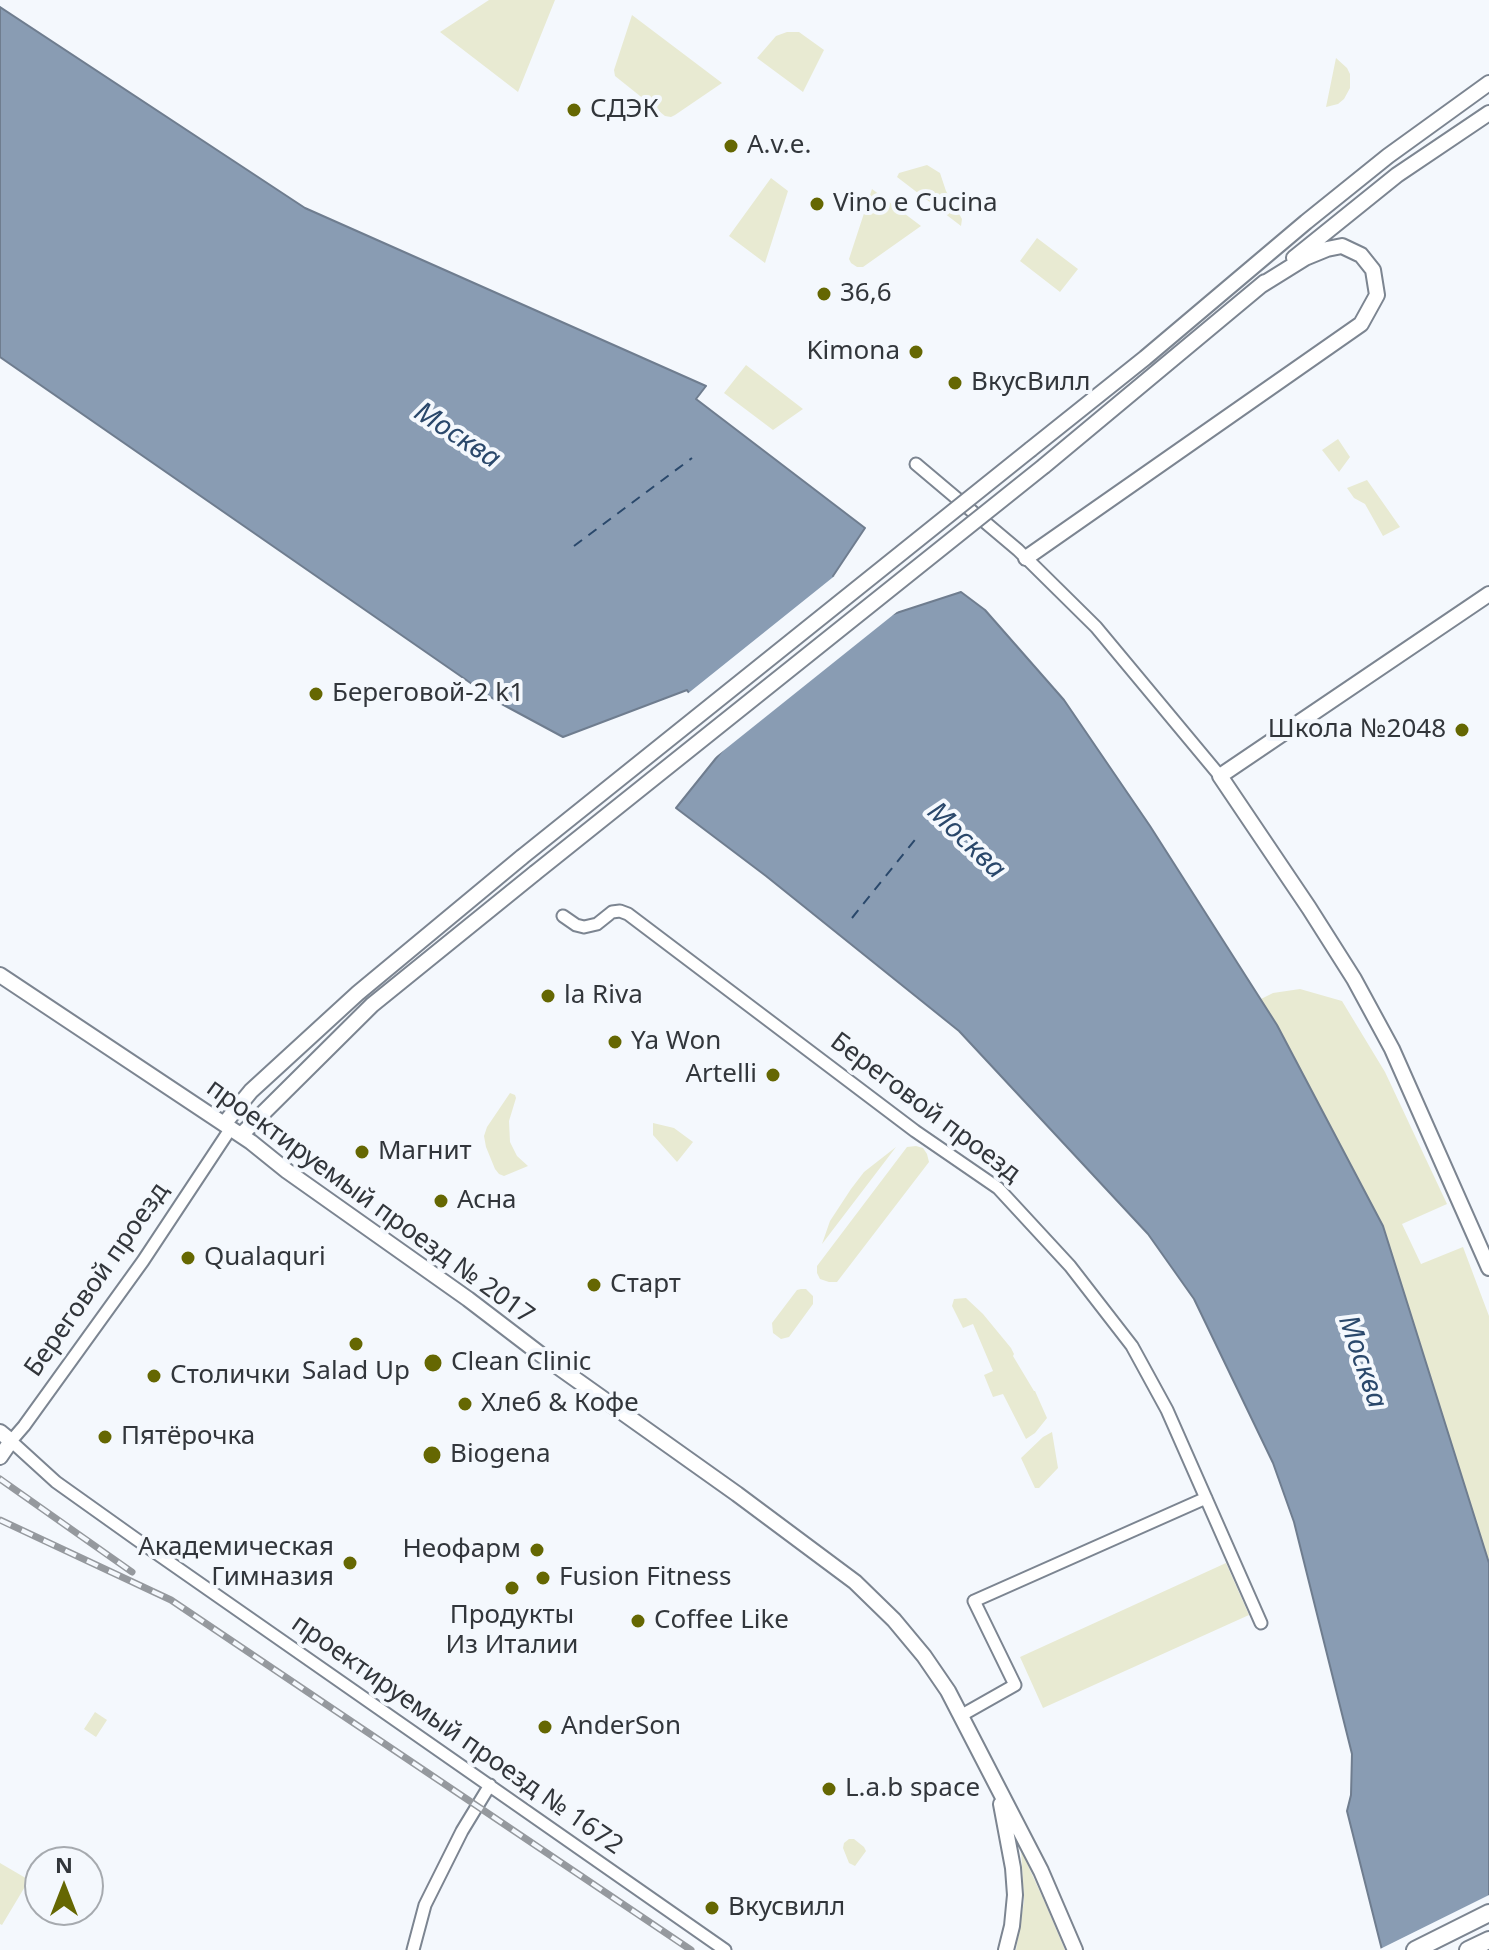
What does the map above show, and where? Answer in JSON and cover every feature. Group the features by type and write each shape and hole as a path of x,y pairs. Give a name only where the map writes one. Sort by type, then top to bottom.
{"main road":[{"path":"1415,1950 1489,1913"},
{"path":"1468,1950 1489,1940"}],"street":[{"path":"232,1129 251,1091 358,993 522,857 1145,358 1388,156 1489,83"},
{"path":"232,1129 372,1005 1044,466 1397,175 1489,113"},
{"path":"1026,558 1361,324 1377,295 1373,270 1361,255 1342,246 1305,258 1260,286"},
{"path":"916,464 1026,558 1096,627 1220,776 1354,979 1392,1049 1489,1268"},
{"path":"1220,776 1489,594"},
{"name":"Береговой проезд","path":"563,916 584,927 597,924 612,912 628,914 915,1131 998,1188 1070,1266 1132,1346 1167,1410 1261,1623"},
{"name":"проектируемый проезд № 2017","path":"0,975 232,1129 855,1582 894,1620 924,1656 962,1715 1041,1871 1075,1950"},
{"name":"Береговой проезд","path":"0,1457 5,1436 24,1426 127,1284 232,1129"},
{"name":"проектируемый проезд № 1672","path":"5,1436 78,1498 725,1950"},
{"path":"962,1715 1015,1685 974,1601 1206,1498"},
{"name":"проектируемый проезд № 2017","path":"996,1784 1013,1868 1015,1895 1006,1950"},
{"path":"413,1950 425,1905 462,1831 490,1785"}],"green space":[{"path":"489,0 555,0 518,92 440,32"},
{"path":"632,15 722,83 675,115 665,116 615,76 614,70"},
{"path":"799,32 824,50 803,92 757,58 776,36"},
{"path":"1336,58 1350,74 1350,88 1338,104 1326,107"},
{"path":"927,165 940,173 962,219 961,226 897,177 899,173"},
{"path":"771,178 788,191 765,263 729,236"},
{"path":"872,189 921,226 863,267 857,267 849,259"},
{"path":"1037,238 1078,269 1060,292 1020,261"},
{"path":"746,365 803,409 773,430 724,393"},
{"path":"1338,439 1350,457 1339,472 1322,450"},
{"path":"1367,480 1400,527 1383,536 1365,504 1354,498 1347,488"},
{"path":"1300,989 1342,1001 1385,1072 1447,1204 1402,1224 1421,1264 1463,1247 1489,1316 1489,1563 1383,1226 1261,999 1273,993"},
{"path":"510,1093 516,1098 509,1121 510,1142 517,1156 528,1166 504,1176 495,1169 484,1136"},
{"path":"653,1123 674,1128 693,1142 677,1162 653,1135"},
{"path":"896,1147 822,1244 830,1221 851,1189 864,1172"},
{"path":"907,1147 923,1148 929,1162 837,1282 820,1279 817,1266"},
{"path":"806,1289 813,1296 813,1304 789,1337 781,1339 773,1333 772,1323 797,1290"},
{"path":"966,1298 1011,1348 1047,1418 1026,1439 1003,1394 993,1397 984,1375 993,1371 973,1324 963,1328 952,1306 954,1299"},
{"path":"1052,1432 1058,1468 1039,1488 1035,1488 1021,1458"},
{"path":"1226,1563 1249,1615 1043,1708 1020,1657"},
{"path":"95,1712 107,1720 96,1737 84,1729"},
{"path":"849,1839 854,1839 866,1851 855,1866 849,1863 843,1848"},
{"path":"1021,1850 1065,1950 1016,1950 1024,1901"},
{"path":"0,1863 24,1877 24,1888 0,1924"}],"water":[{"name":"Москва","path":"0,7 305,208 706,386 696,399 865,528 833,576 878,619 961,592 985,610 1064,700 1150,826 1277,1025 1383,1226 1489,1563 1489,1950 1382,1950 1347,1811 1351,1795 1352,1754 1294,1522 1273,1463 1194,1299 1148,1234 959,1031 676,808 725,747 687,690 563,737 498,702 0,357"}],"pier":[{"path":"842,570 838,575 879,615 903,607 708,763 720,747 686,695"},
{"path":"1489,1895 1489,1950 1378,1950"}],"ferry route":[{"path":"574,546 692,458"},
{"path":"852,918 918,836"}],"railway":[{"path":"0,1479 132,1572"},
{"path":"0,1520 171,1600 691,1950"}],"place":[{"name":"СДЭК","path":"574,110"},
{"name":"A.v.e.","path":"731,146"},
{"name":"Vino e Cucina","path":"817,204"},
{"name":"36,6","path":"824,294"},
{"name":"Kimona","path":"916,352"},
{"name":"ВкусВилл","path":"955,383"},
{"name":"Береговой-2 k1","path":"316,694"},
{"name":"Школа №2048","path":"1462,730"},
{"name":"la Riva","path":"548,996"},
{"name":"Ya Won","path":"615,1042"},
{"name":"Artelli","path":"773,1075"},
{"name":"Магнит","path":"362,1152"},
{"name":"Асна","path":"441,1201"},
{"name":"Qualaquri","path":"188,1258"},
{"name":"Старт","path":"594,1285"},
{"name":"Salad Up","path":"356,1344"},
{"name":"Clean Clinic","path":"433,1363"},
{"name":"Столички","path":"154,1376"},
{"name":"Хлеб & Кофе","path":"465,1404"},
{"name":"Пятёрочка","path":"105,1437"},
{"name":"Biogena","path":"432,1455"},
{"name":"Неофарм","path":"537,1550"},
{"name":"Академическая Гимназия","path":"350,1563"},
{"name":"Fusion Fitness","path":"543,1578"},
{"name":"Продукты Из Италии","path":"512,1588"},
{"name":"Coffee Like","path":"638,1621"},
{"name":"AnderSon","path":"545,1727"},
{"name":"L.a.b space","path":"829,1789"},
{"name":"Вкусвилл","path":"712,1908"}]}
